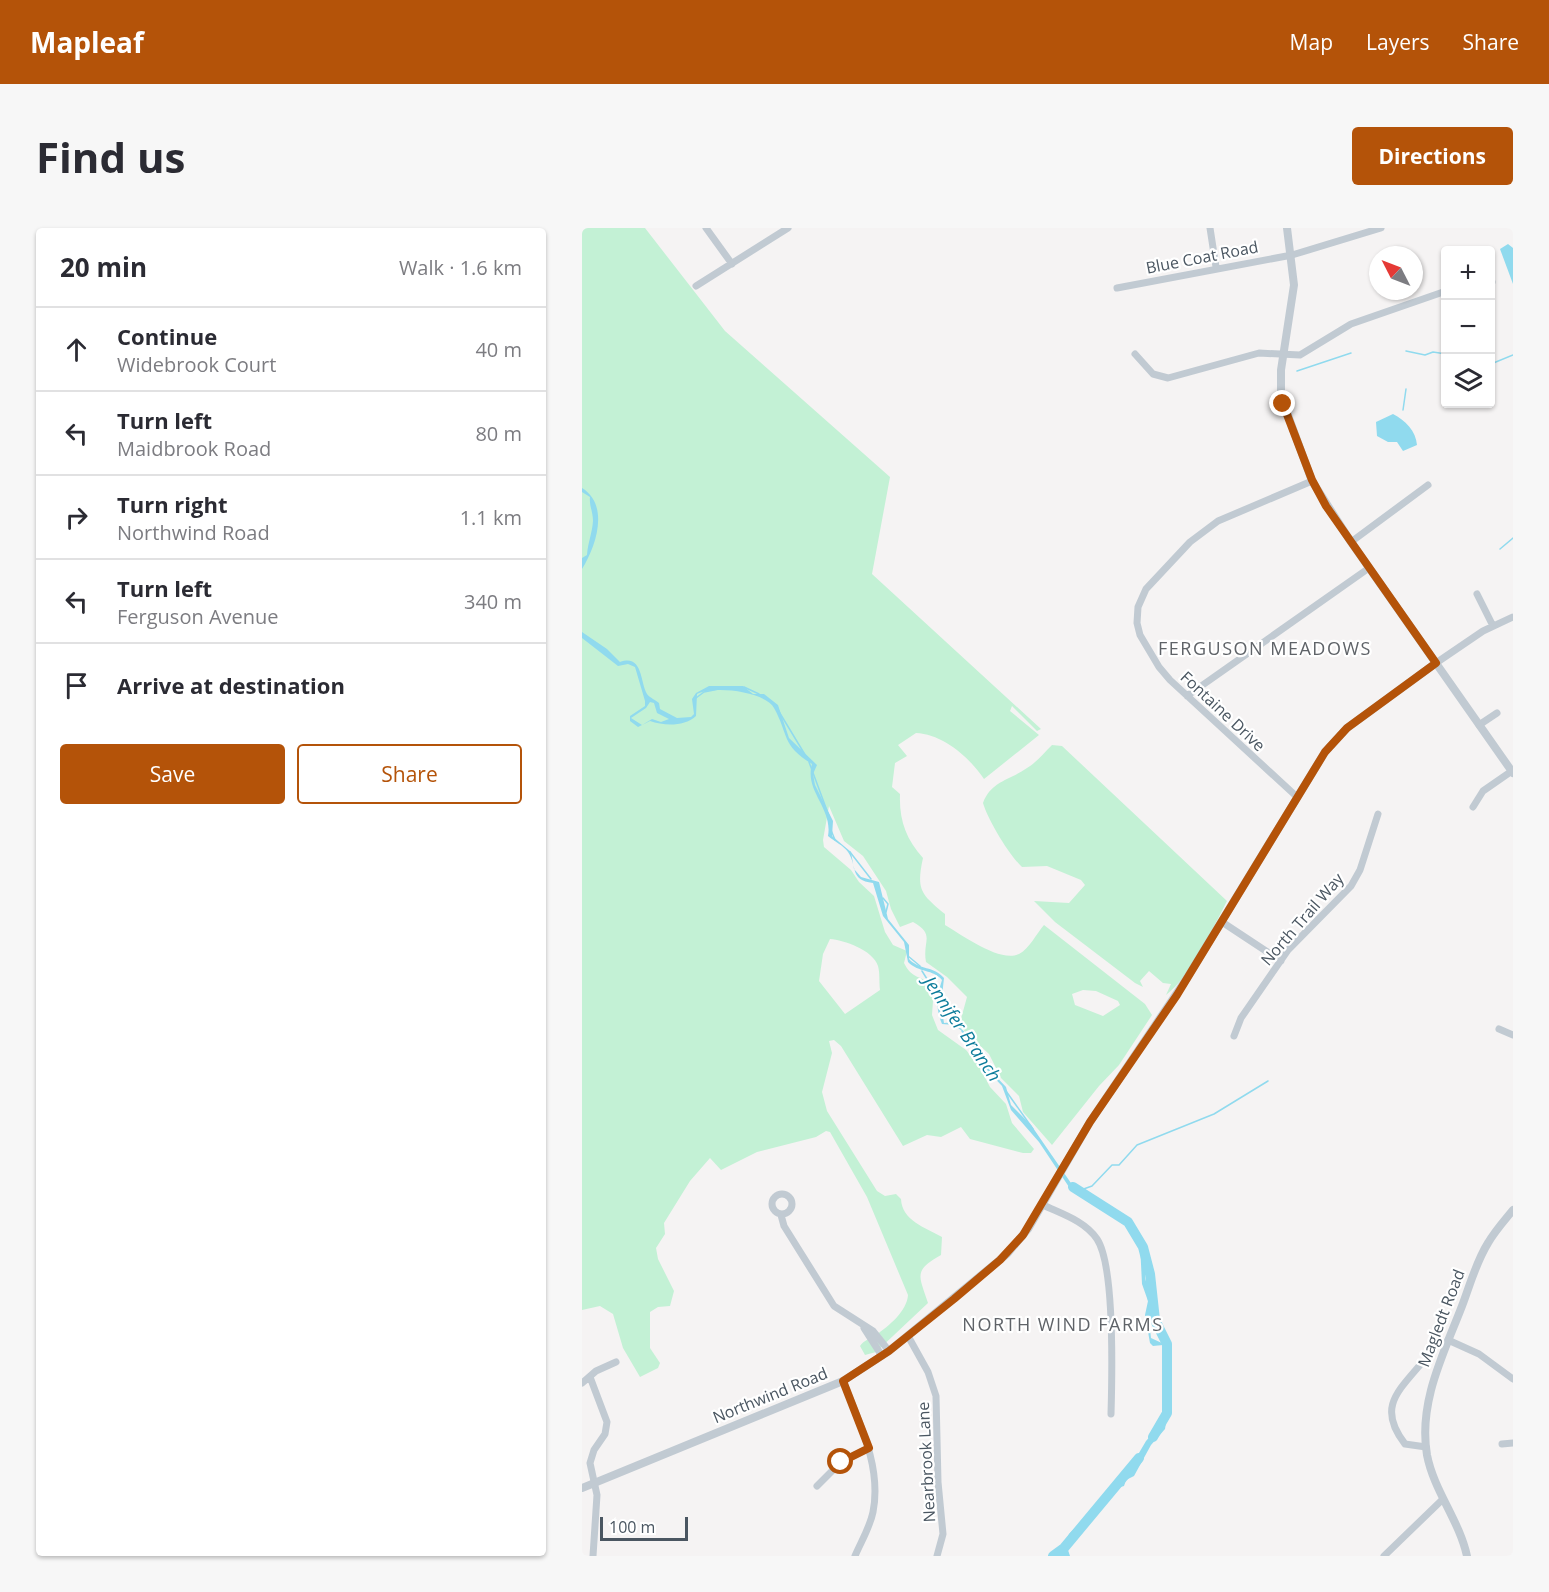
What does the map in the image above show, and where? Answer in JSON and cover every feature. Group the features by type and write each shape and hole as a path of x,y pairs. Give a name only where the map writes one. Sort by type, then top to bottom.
{"street":[{"path":"706,228 732,264"},
{"path":"696,286 788,228"},
{"path":"1210,228 1216,267"},
{"path":"1287,228 1292,255 1292,303 1283,354 1281,396 1312,480 1351,542 1512,772 1483,791 1473,807"},
{"name":"Blue Coat Road","path":"1117,288 1216,267 1292,255 1380,228"},
{"path":"1135,354 1153,374 1174,378 1259,353 1300,355 1351,324 1441,293"},
{"name":"Fontaine Drive","path":"1296,796 1187,696 1159,667 1140,635 1137,615 1141,598 1155,579 1203,531 1218,521 1312,480"},
{"path":"1351,542 1428,485"},
{"path":"1187,696 1369,568"},
{"path":"1477,594 1492,626"},
{"name":"Northwind Road","path":"582,1488 843,1381 908,1336 1000,1260 1023,1235 1043,1204 1068,1160 1222,922 1296,796 1325,752 1341,733 1436,663 1492,626 1513,617"},
{"path":"1479,725 1497,713"},
{"name":"North Trail Way","path":"1234,1036 1241,1018 1297,940 1351,886 1360,870 1378,814"},
{"path":"1222,922 1281,961"},
{"path":"1499,1029 1513,1035"},
{"path":"1043,1204 1085,1225 1102,1250 1112,1356 1111,1414"},
{"name":"Magledt Road","path":"1467,1556 1458,1527 1433,1476 1426,1447 1428,1400 1448,1340 1484,1249 1513,1210"},
{"path":"781,1215 784,1226 834,1306 864,1328 885,1353"},
{"name":"Nearbrook Lane","path":"908,1336 928,1372 936,1396 938,1482 943,1528 937,1556"},
{"path":"1448,1340 1484,1357 1513,1379"},
{"path":"582,1383 616,1362"},
{"name":"Magledt Road","path":"1420,1365 1393,1399 1391,1415 1405,1444 1426,1447"},
{"path":"590,1377 607,1422 605,1434 594,1450 590,1463 595,1483 593,1556"},
{"path":"843,1381 869,1448 873,1510 855,1556"},
{"path":"1502,1444 1513,1443"},
{"path":"817,1486 841,1462 869,1448"},
{"path":"1384,1556 1443,1499"}],"green space":[{"path":"582,228 645,228 725,331 890,477 872,574 1041,729 1037,731 1012,706 1010,711 1039,735 984,779 955,748 926,734 916,733 898,745 907,756 895,763 892,787 900,794 902,821 908,836 923,858 920,877 922,890 930,901 945,914 945,925 981,947 1002,955 1011,956 1023,952 1044,925 1145,1004 1152,1015 1119,1065 1099,1086 1052,1145 1023,1112 1019,1096 1001,1078 989,1054 959,1026 967,997 947,977 926,962 927,939 924,931 913,922 900,927 891,909 886,891 863,856 844,841 829,806 823,840 824,847 851,870 859,882 874,896 885,932 893,945 907,951 904,963 907,968 913,975 935,985 946,1000 936,998 933,1001 932,1015 938,1030 966,1050 978,1064 990,1087 1006,1104 1012,1123 1034,1149 1031,1153 1023,1153 970,1139 961,1127 941,1137 927,1135 903,1146 841,1046 834,1040 829,1041 832,1053 822,1092 827,1111 877,1191 885,1196 896,1194 910,1218 942,1237 941,1255 926,1265 921,1274 922,1286 928,1303 876,1352 865,1355 860,1346 896,1318 904,1307 908,1295 867,1197 830,1132 826,1131 816,1137 757,1152 721,1170 710,1158 690,1181 664,1223 665,1234 656,1248 658,1259 674,1291 670,1306 658,1307 650,1312 650,1348 660,1363 658,1368 640,1377 623,1348 613,1314 600,1306 582,1310","holes":["830,939 843,941 864,951 875,960 879,969 880,990 845,1014 819,981 823,954","1083,990 1096,991 1118,1001 1120,1005 1103,1016 1075,1005 1072,994"]},
{"path":"1052,745 1062,746 1227,901 1184,977 1166,995 1171,984 1163,983 1149,971 1140,981 1143,987 1135,983 1055,922 1034,901 1069,903 1085,885 1081,880 1047,866 1022,867 1005,846 989,818 983,803 991,790 1031,766"}],"water":[{"path":"1508,244 1513,248 1513,284 1500,249"},
{"path":"1393,414 1409,426 1415,435 1417,445 1403,451 1397,442 1388,442 1377,436 1376,422"},
{"path":"582,488 591,495 596,505 598,527 592,549 582,569 582,558 587,555 593,521 590,497 582,492"},
{"path":"582,632 607,649 620,662 633,662 637,665 647,694 659,703 660,709 677,718 691,717 694,714 692,699 696,693 709,686 743,686 753,694 764,694 778,705 789,738 817,765 813,774 815,785 833,821 832,836 851,852 853,865 846,850 828,836 826,817 812,783 812,764 790,745 779,717 769,702 751,694 727,690 705,691 697,694 696,716 691,720 674,724 650,721 638,727 630,721 630,716 645,706 645,701 635,667 628,664 618,666 582,638","holes":["650,702 654,703 657,713 669,719 661,722 652,719 642,725 631,718 646,708"]},
{"path":"855,870 861,877 879,882 888,919 909,945 909,959 944,978 941,1005 944,1023 954,1022 980,1047 986,1066 1006,1087 1011,1105 1031,1125 1073,1186 1104,1209 1128,1219 1134,1226 1145,1255 1145,1278 1152,1302 1149,1321 1151,1338 1164,1344 1170,1357 1165,1380 1164,1397 1168,1409 1165,1429 1151,1445 1134,1476 1126,1480 1124,1486 1117,1488 1101,1510 1070,1538 1067,1547 1070,1556 1060,1556 1069,1534 1126,1475 1146,1441 1162,1423 1162,1393 1167,1355 1163,1345 1153,1346 1150,1343 1145,1315 1148,1301 1142,1284 1140,1244 1133,1237 1126,1219 1104,1211 1069,1187 1039,1142 1011,1110 1002,1086 986,1069 981,1051 974,1043 965,1040 966,1034 954,1025 942,1024 938,1002 942,980 908,962 904,942 883,916 873,883 860,879"}],"waterway":[{"path":"1406,351 1425,355 1433,352 1441,353"},
{"path":"1297,371 1351,353"},
{"path":"1495,362 1513,355"},
{"path":"1403,410 1406,389"},
{"path":"1500,549 1513,538"},
{"name":"Jennifer Branch","path":"744,687 759,694"},
{"name":"Jennifer Branch","path":"696,698 704,692 719,689"},
{"name":"Jennifer Branch","path":"778,710 807,758"},
{"name":"Jennifer Branch","path":"809,762 829,816"},
{"name":"Jennifer Branch","path":"831,830 835,840"},
{"name":"Jennifer Branch","path":"850,852 871,879"},
{"name":"Jennifer Branch","path":"883,898 888,904 886,912"},
{"name":"Jennifer Branch","path":"908,956 920,966"},
{"name":"Jennifer Branch","path":"922,971 937,995"},
{"name":"Jennifer Branch","path":"941,1002 959,1027"},
{"name":"Jennifer Branch","path":"962,1031 989,1068"},
{"path":"1078,1191 1092,1186 1112,1165 1119,1165 1137,1145 1214,1114 1268,1081"},
{"name":"Jennifer Branch","path":"1006,1091 1033,1129"},
{"name":"Jennifer Branch","path":"1073,1187 1128,1222 1143,1247 1150,1274 1155,1320 1167,1344 1167,1413 1153,1437"},
{"name":"Jennifer Branch","path":"1053,1556 1064,1548 1139,1458"}],"district":[{"name":"FERGUSON MEADOWS","path":"1265,649"},
{"name":"NORTH WIND FARMS","path":"1063,1325"}],"route":[{"path":"841,1462 869,1448 843,1381 889,1351 1013,1248 1038,1213 1099,1108 1177,995 1296,796 1325,752 1347,728 1368,711 1436,663 1326,506 1312,480 1283,404"}]}
